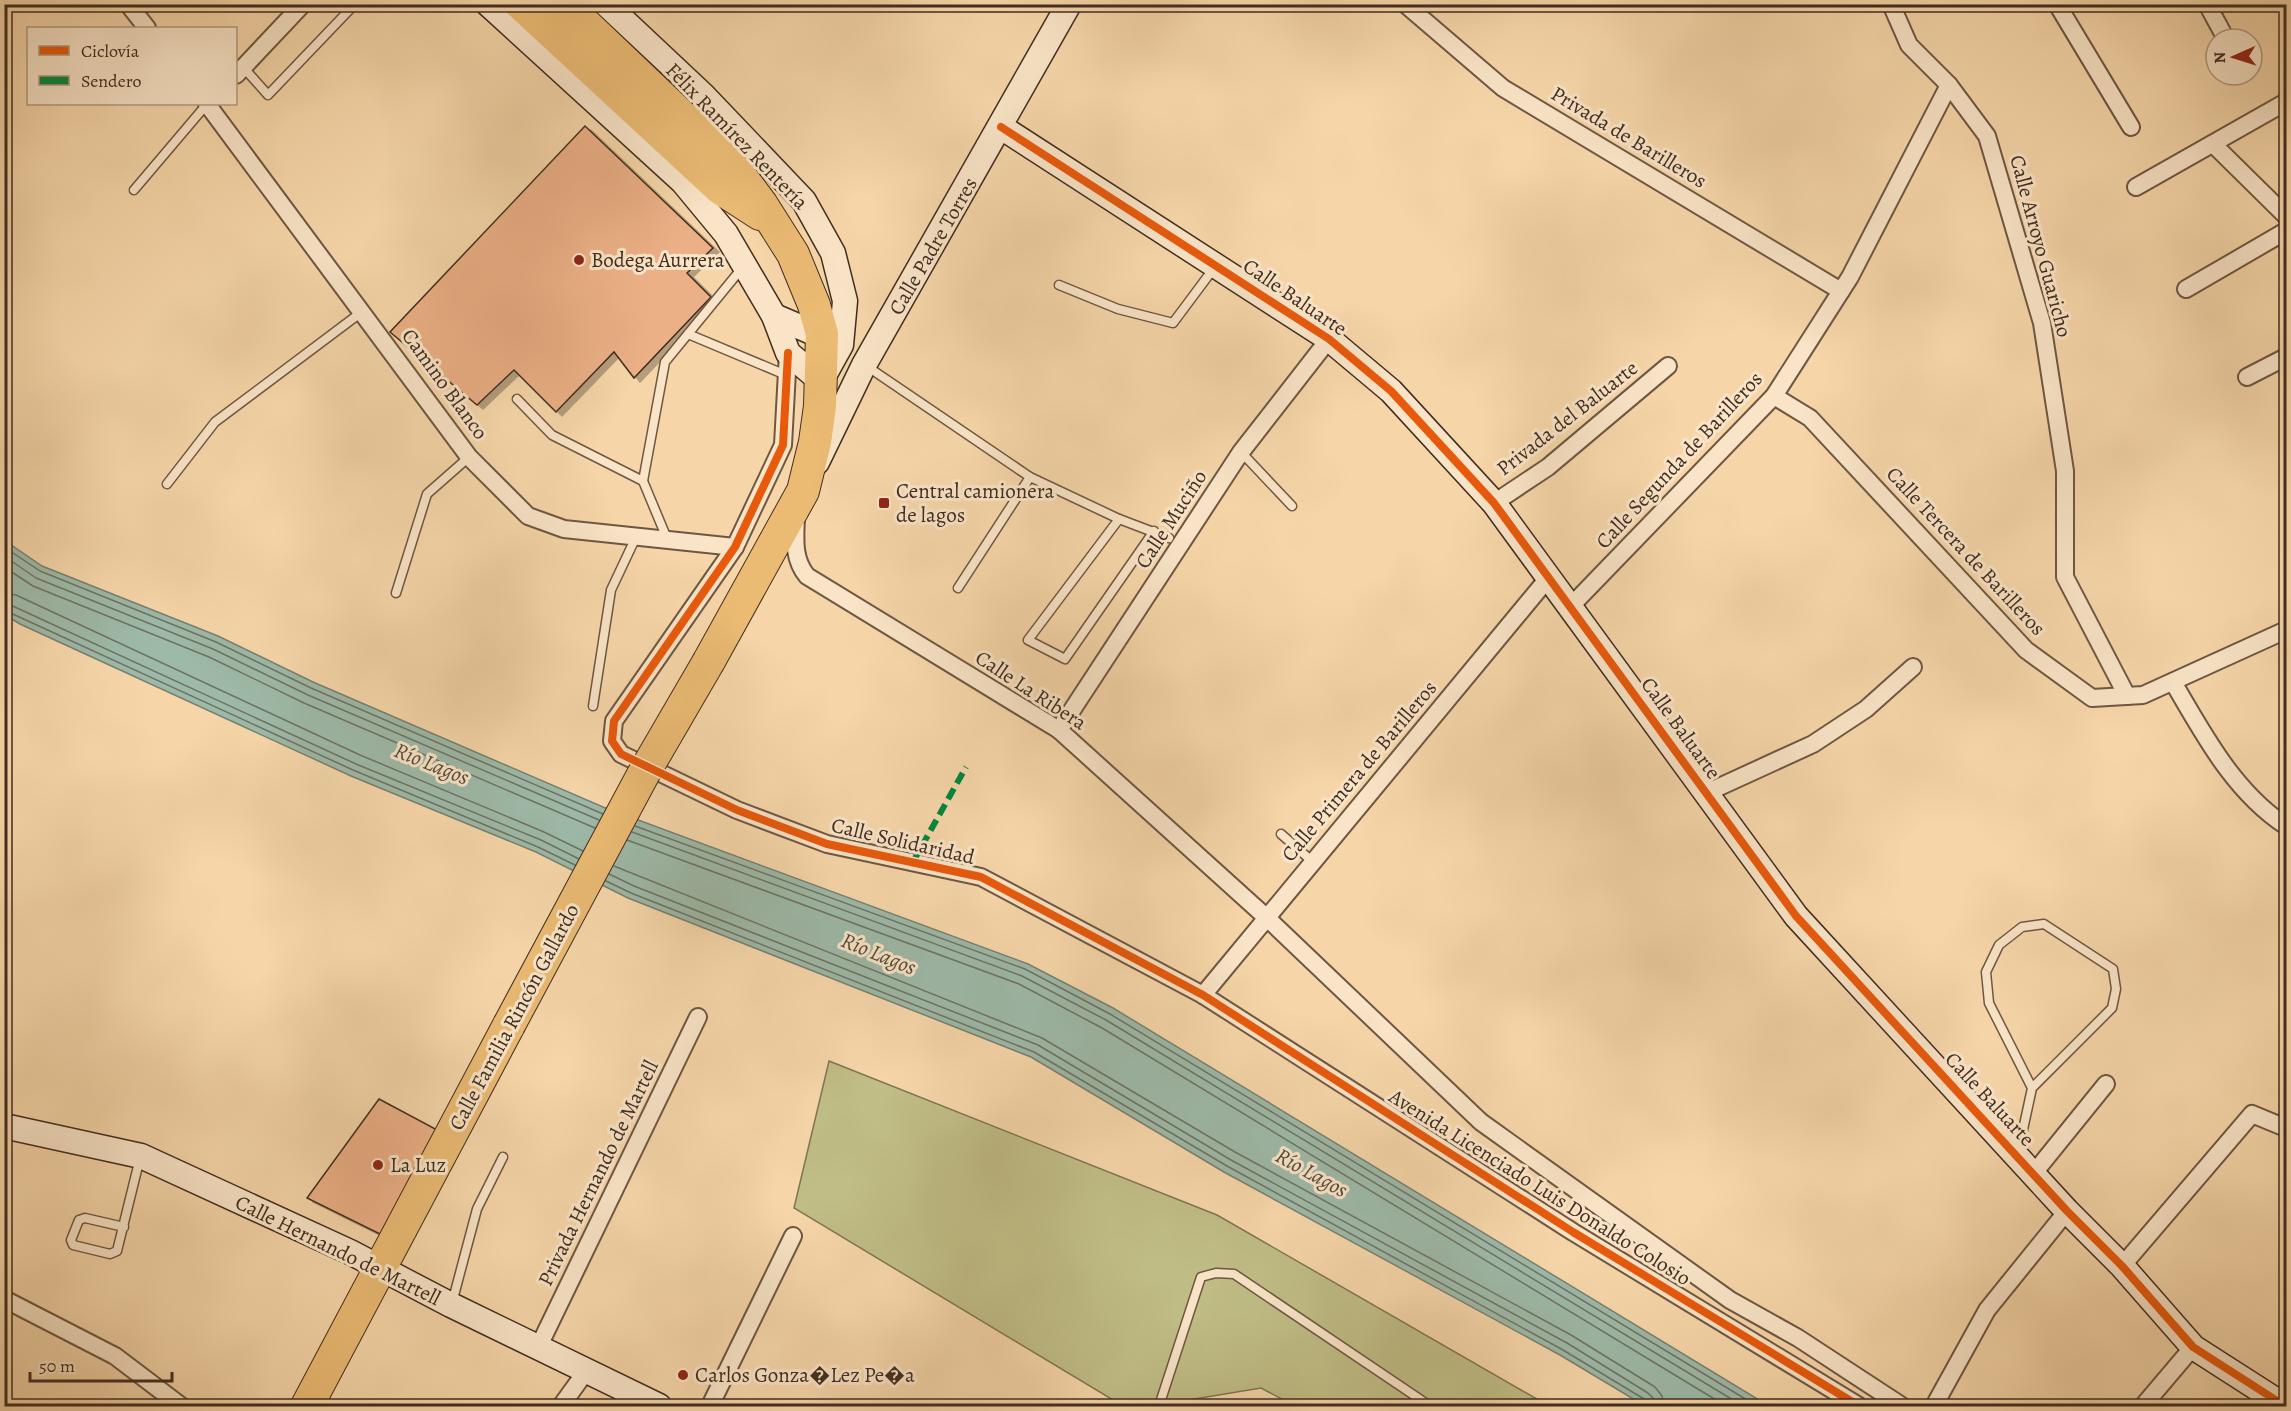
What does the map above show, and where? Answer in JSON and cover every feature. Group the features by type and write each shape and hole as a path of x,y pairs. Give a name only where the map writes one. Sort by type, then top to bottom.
{"highway":[{"path":"521,4 720,188 774,223"},
{"name":"Calle Familia Rincón Gallardo","path":"308,1407 645,771 709,662 799,498 815,442 821,381 831,340 793,254 774,223 730,162 564,4"},
{"path":"580,90 622,97"}],"street":[{"path":"128,4 146,27"},
{"path":"239,71 303,4"},
{"path":"488,4 683,182 726,234 774,316 787,364 783,445 735,547"},
{"name":"Calle Padre Torres","path":"799,498 864,365 1069,4"},
{"name":"Privada de Barilleros","path":"1406,4 1503,88 1841,291"},
{"name":"Calle Arroyo Guaricho","path":"1891,4 1909,45 1949,86 1987,136 2042,323 2065,471 2065,577 2135,696"},
{"path":"2057,4 2131,127"},
{"path":"2207,4 2219,27"},
{"name":"Félix Ramírez Rentería","path":"617,11 703,95 804,201 833,253 845,301 831,340"},
{"name":"Calle Segunda de Barilleros","path":"1571,606 1774,396 1841,291 1949,86"},
{"path":"2136,187 2214,145 2286,102"},
{"name":"Camino Blanco","path":"208,105 470,457 528,516 564,529 668,541 710,542 735,547"},
{"name":"Calle Baluarte","path":"1001,127 1329,339 1391,391 1494,503 1796,916 2067,1211 2122,1266 2193,1347 2285,1407"},
{"path":"2214,145 2286,216"},
{"path":"2186,289 2286,231"},
{"path":"774,316 831,340 864,365"},
{"name":"Calle Muciño","path":"1059,730 1241,452 1329,339"},
{"path":"2247,376 2286,357"},
{"path":"787,364 821,381"},
{"name":"Privada del Baluarte","path":"1494,503 1548,467 1668,366"},
{"name":"Calle Tercera de Barilleros","path":"1774,396 1810,418 2026,650 2092,698 2135,696"},
{"name":"Calle La Ribera","path":"799,498 795,547 798,566 807,576 1059,730 1267,918"},
{"name":"Calle Solidaridad","path":"735,547 614,721 612,741 621,754 737,810 828,844 981,877 1203,995"},
{"name":"Calle Primera de Barilleros","path":"1203,995 1549,576"},
{"path":"2135,696 2173,682 2286,630"},
{"path":"1706,794 1813,744 1866,709 1913,667"},
{"path":"2173,682 2231,774 2270,816 2286,826"},
{"name":"Avenida Licenciado Luis Donaldo Colosio","path":"1267,918 1481,1122 1730,1300 1798,1338 1902,1407"},
{"name":"Avenida Licenciado Luis Donaldo Colosio","path":"1203,995 1574,1232 1860,1407"},
{"name":"Privada Hernando de Martell","path":"538,1348 698,1017"},
{"path":"2034,1173 2106,1084"},
{"path":"2122,1266 2252,1114 2286,1128"},
{"name":"Calle Hernando de Martell","path":"4,1126 141,1156 350,1252 451,1305 659,1407"},
{"path":"1934,1407 1987,1310 2067,1211"},
{"path":"710,1407 794,1236"},
{"path":"4,1299 115,1356 181,1407"},
{"path":"2143,1407 2193,1347"},
{"path":"561,1407 587,1370"}],"lane":[{"path":"239,71 268,94 355,4"},
{"path":"135,190 206,105"},
{"path":"668,541 643,481 665,362 744,265"},
{"path":"1059,285 1118,309 1173,322 1215,266"},
{"path":"167,484 214,422 363,311"},
{"path":"688,334 787,364"},
{"path":"864,365 1030,477 1119,519 1169,538"},
{"path":"517,399 552,435 643,481"},
{"path":"1241,452 1292,506"},
{"path":"396,593 427,494 470,457"},
{"path":"958,588 1030,477"},
{"path":"1119,519 1028,640 1065,659 1154,531"},
{"path":"594,706 611,590 636,537"},
{"path":"1281,834 1313,862"},
{"path":"2018,1156 2032,1088 2112,1008 2116,989 2113,969 2044,924 2022,927 1999,945 1986,972 1989,1003 2032,1088"},
{"path":"124,1227 85,1218 79,1220 70,1240 73,1245 110,1254 117,1251 124,1227 141,1156"},
{"path":"451,1305 477,1209 503,1157"},
{"path":"1159,1407 1201,1277 1216,1273 1234,1274 1430,1407"}],"shaded area":[{"path":"829,1061 1217,1215 1549,1406 1295,1406 1261,1388 1152,1406 1123,1406 794,1208"}],"water":[{"name":"Río Lagos","path":"4,540 42,566 218,636 313,682 603,807 1028,964 1113,1008 1769,1406 1645,1406 1560,1355 1224,1172 1031,1057 628,898 536,852 351,776 20,624 5,615"}],"building":[{"name":"Bodega Aurrera","path":"585,126 713,248 687,273 711,297 634,378 614,352 556,412 514,370 477,405 390,332"},
{"name":"La Luz","path":"379,1099 441,1132 386,1237 307,1198"}],"marked path":[{"path":"913,862 966,767"}],"cycle path":[{"path":"1001,127 1329,339 1391,391 1494,503 1796,916 2067,1211 2122,1266 2193,1347 2285,1406"},
{"path":"788,353 783,445 735,547 614,721 612,741 621,754 737,810 827,844 981,877 1203,995 1573,1232 1859,1406"}],"place":[{"name":"Bodega Aurrera","path":"579,260"},
{"name":"Central camionera de lagos","path":"884,503"},
{"name":"La Luz","path":"378,1165"},
{"name":"Carlos Gonza�Lez Pe�a","path":"683,1375"}]}
